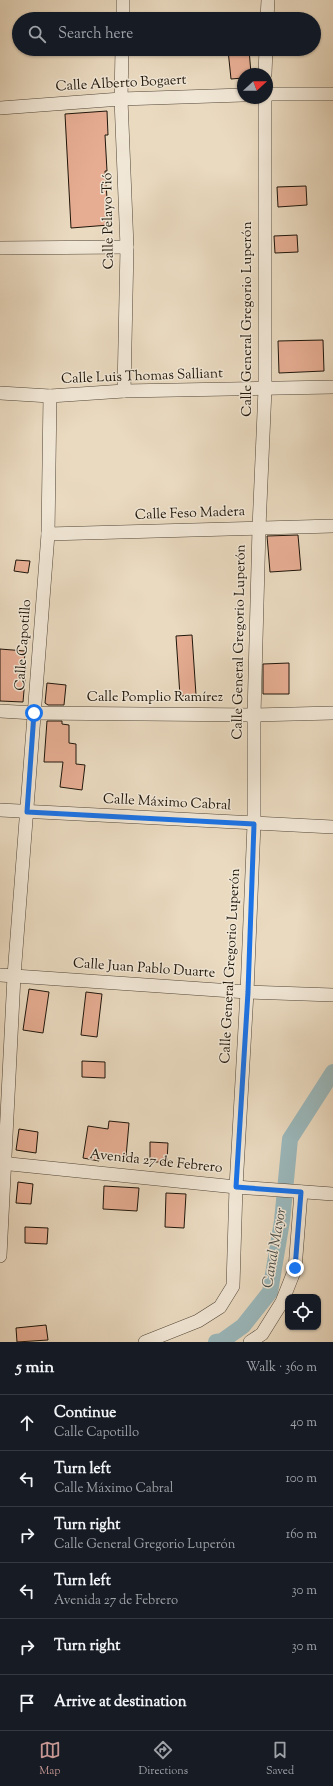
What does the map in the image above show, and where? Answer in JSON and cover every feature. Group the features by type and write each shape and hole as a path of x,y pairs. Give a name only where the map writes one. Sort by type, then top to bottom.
{"street":[{"path":"123,0 123,12"},
{"path":"267,12 268,0"},
{"name":"Calle Pelayo Tió","path":"122,56 121,98 127,247 124,392"},
{"path":"265,68 266,56"},
{"path":"273,94 333,94"},
{"name":"Calle Alberto Bogaert","path":"0,108 121,98 237,95"},
{"name":"Calle General Gregorio Luperón","path":"145,1342 198,1321 220,1307 233,1286 236,1187 248,992 254,824 254,715 259,528 265,389 265,104"},
{"path":"0,248 127,247"},
{"name":"Calle Luis Thomas Salliant","path":"0,393 50,396 124,392 333,387"},
{"name":"Calle Capotillo","path":"0,1256 2,1163 14,976 48,534 50,396"},
{"name":"Calle Feso Madera","path":"48,534 333,526"},
{"name":"Calle Pomplio Ramírez","path":"0,711 34,713 254,715 333,714"},
{"name":"Calle Máximo Cabral","path":"0,810 333,827"},
{"name":"Calle Juan Pablo Duarte","path":"0,976 248,992 333,995"},
{"name":"Avenida 27 de Febrero","path":"2,1163 236,1187 333,1194"},
{"path":"250,1342 262,1334 282,1302 295,1268 298,1192"}],"building":[{"path":"229,56 250,56 251,68 237,68 237,78 231,79"},
{"path":"107,111 108,135 105,135 107,171 105,171 109,225 71,228 65,114"},
{"path":"306,186 307,205 278,207 277,187"},
{"path":"297,235 298,252 275,253 274,236"},
{"path":"323,340 324,371 279,373 278,341"},
{"path":"298,535 301,570 270,572 267,536"},
{"path":"16,560 30,561 28,573 14,571"},
{"path":"192,635 196,695 180,696 176,636"},
{"path":"0,649 25,651 24,667 26,667 23,702 0,701"},
{"path":"289,663 289,694 263,694 263,664"},
{"path":"47,683 66,685 64,705 48,705 45,703"},
{"path":"47,721 62,721 62,724 69,725 69,743 76,744 76,764 85,765 82,790 60,787 63,762 44,762"},
{"path":"29,989 49,992 43,1033 23,1030"},
{"path":"86,992 102,994 97,1037 81,1035"},
{"path":"82,1061 105,1062 105,1078 82,1077"},
{"path":"109,1121 129,1123 126,1157 100,1154 99,1161 83,1158 88,1126 108,1129"},
{"path":"19,1129 38,1132 36,1153 16,1150"},
{"path":"150,1142 168,1143 167,1162 150,1162"},
{"path":"18,1182 33,1184 31,1204 16,1203"},
{"path":"104,1186 139,1188 137,1211 103,1209"},
{"path":"166,1193 186,1194 184,1228 165,1227"},
{"path":"25,1227 48,1228 47,1244 25,1243"},
{"path":"46,1325 48,1340 17,1342 16,1328"}],"waterway":[{"name":"Canal Mayor","path":"216,1342 222,1341 243,1326 270,1292 282,1221 290,1139 333,1072"}],"route":[{"path":"34,713 27,812 254,824 248,992 236,1187 301,1192 295,1268"}]}
